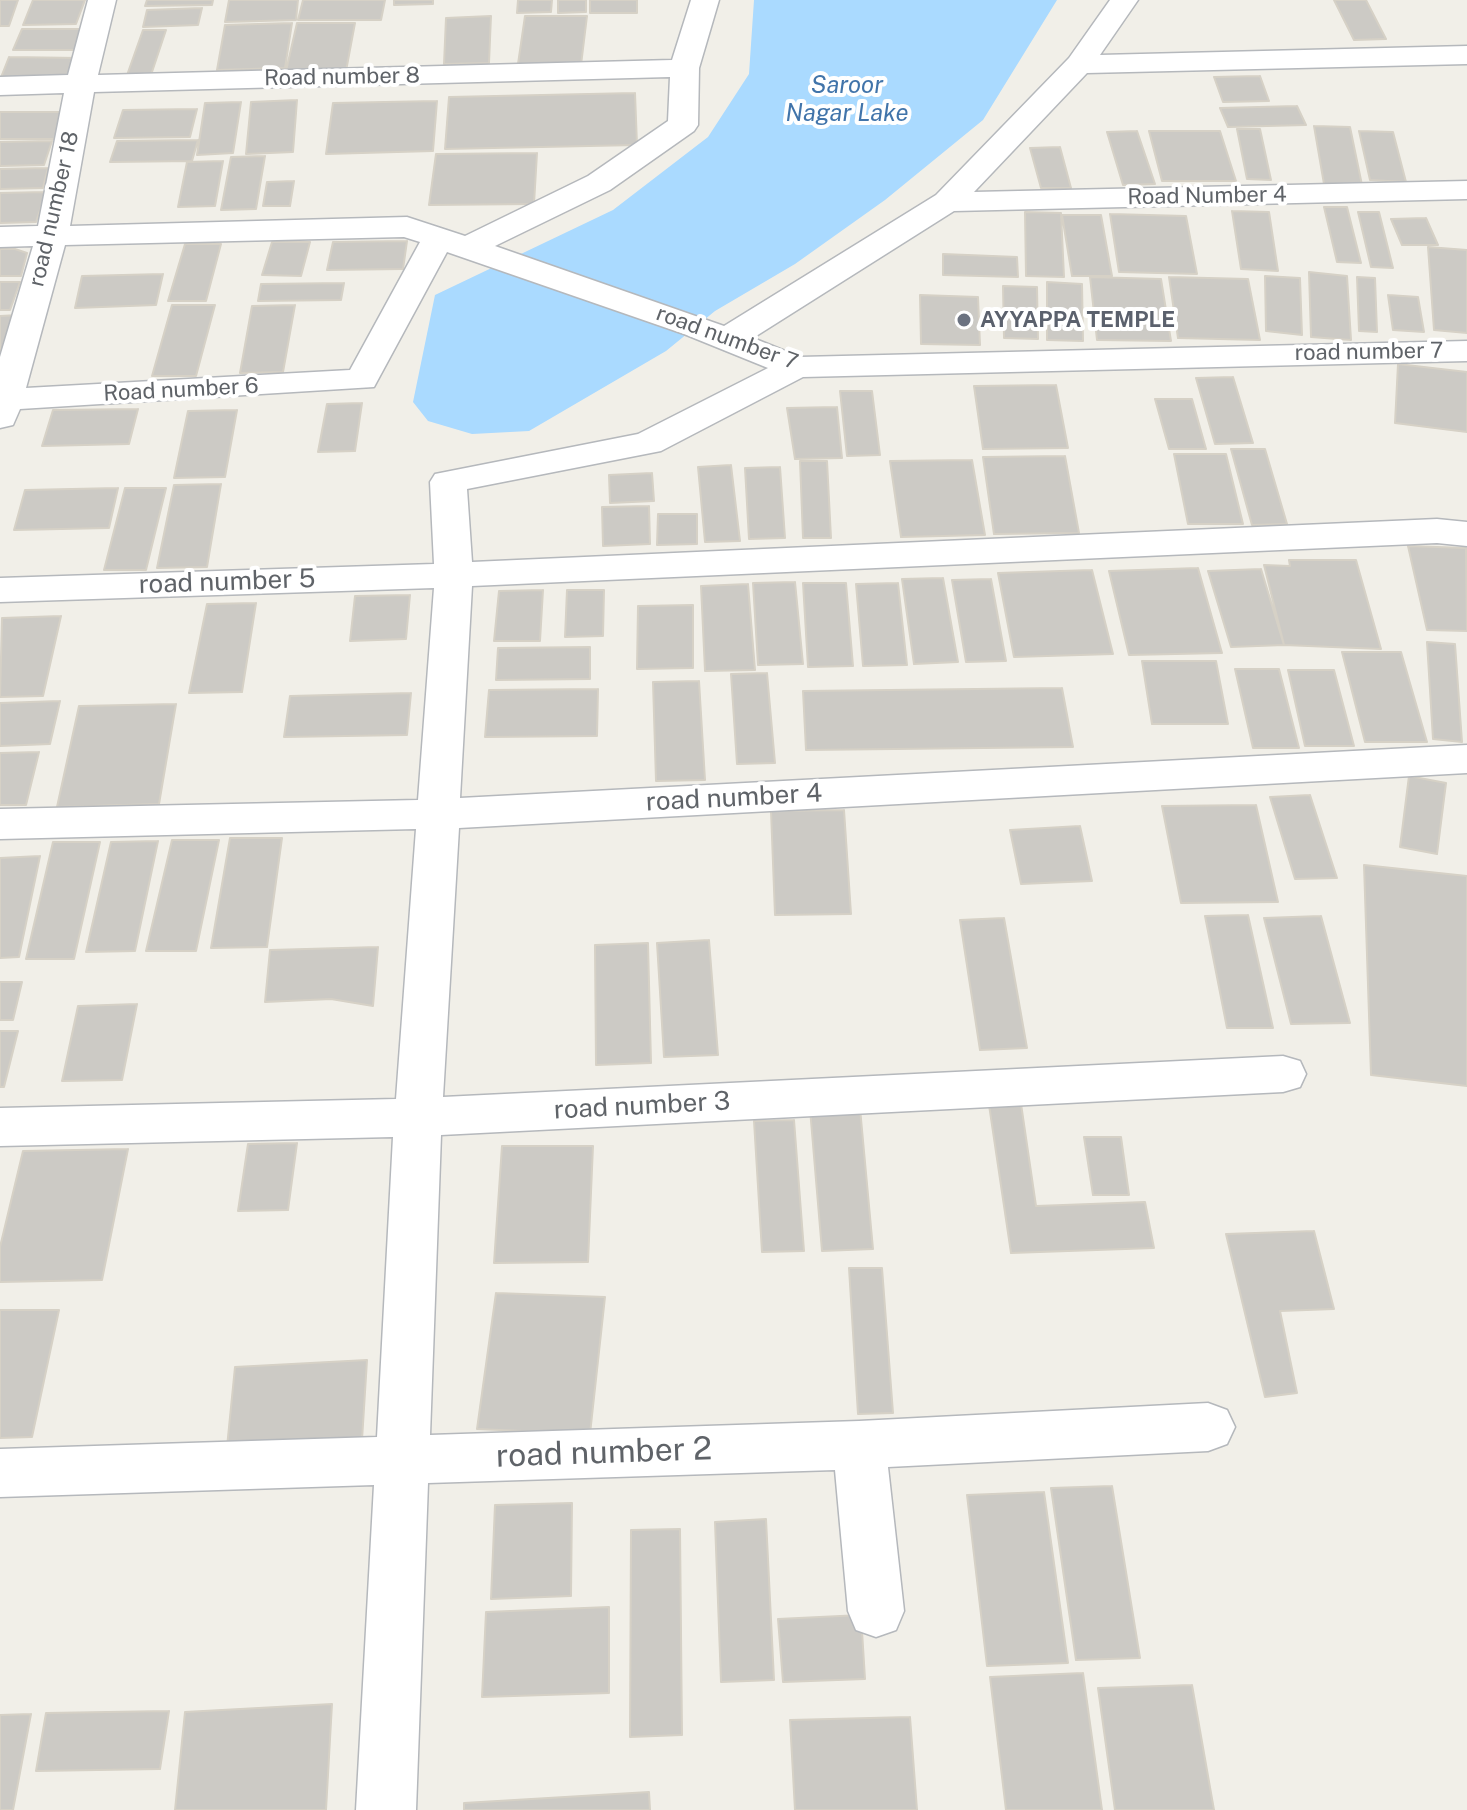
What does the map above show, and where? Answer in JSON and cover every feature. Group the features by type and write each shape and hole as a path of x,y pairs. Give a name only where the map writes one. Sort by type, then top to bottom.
{"street":[{"name":"road number 18","path":"1,406 52,235 81,84 102,0"},
{"path":"452,243 599,183 683,125 684,68 705,0"},
{"path":"710,333 947,202 1079,64 1124,0"},
{"path":"1079,64 1467,55"},
{"name":"Road number 8","path":"0,86 684,68"},
{"name":"Road Number 4","path":"947,202 1467,190"},
{"name":"road number 7","path":"0,237 407,227 710,333 796,367 1467,351"},
{"name":"Road number 6","path":"1,406 362,380 452,243"},
{"path":"386,1810 418,1117 454,575 448,482 648,443 796,367"},
{"name":"road number 5","path":"0,590 454,575 1421,532 1467,534"},
{"name":"road number 4","path":"0,824 439,814 1467,759"},
{"name":"road number 3","path":"0,1127 418,1117 1283,1074"},
{"name":"road number 2","path":"0,1473 859,1445 1208,1427"},
{"path":"859,1445 876,1611"}],"water":[{"name":"Saroor Nagar Lake","path":"754,0 1057,0 983,120 885,200 795,264 715,311 666,351 529,431 472,434 428,421 413,402 435,295 613,210 708,137 749,74"}],"building":[{"path":"0,0 18,0 9,26 0,26"},
{"path":"33,0 85,0 76,24 23,25"},
{"path":"147,0 213,0 212,5 145,6"},
{"path":"229,0 298,0 296,20 225,22"},
{"path":"303,0 385,0 381,20 298,20"},
{"path":"394,0 433,0 433,4 394,5"},
{"path":"518,0 552,0 551,12 517,13"},
{"path":"558,0 586,0 586,12 558,13"},
{"path":"590,0 637,0 637,13 590,13"},
{"path":"1334,0 1366,0 1386,39 1354,40"},
{"path":"202,8 198,25 143,27 147,10"},
{"path":"491,16 489,63 444,64 446,18"},
{"path":"525,16 587,16 581,65 518,64"},
{"path":"292,23 285,68 217,70 225,25"},
{"path":"297,23 355,23 346,71 286,71"},
{"path":"22,29 91,29 83,50 13,50"},
{"path":"143,30 166,30 150,78 126,78"},
{"path":"9,57 80,58 70,81 0,80"},
{"path":"1260,76 1269,101 1223,102 1214,77"},
{"path":"635,93 637,145 445,149 449,97"},
{"path":"297,100 293,152 246,154 251,102"},
{"path":"437,101 433,151 326,154 333,103"},
{"path":"241,102 233,153 197,155 205,103"},
{"path":"1297,106 1306,125 1228,127 1220,108"},
{"path":"197,109 190,137 114,138 123,110"},
{"path":"0,112 64,112 54,139 0,139"},
{"path":"1314,126 1350,127 1362,185 1324,184"},
{"path":"1237,129 1260,129 1271,180 1247,179"},
{"path":"1137,131 1155,184 1123,185 1107,132"},
{"path":"1149,131 1220,131 1236,181 1162,181"},
{"path":"1359,131 1393,132 1406,182 1370,180"},
{"path":"198,140 192,161 110,162 117,141"},
{"path":"52,141 44,165 0,166 0,142"},
{"path":"1060,147 1071,188 1041,188 1030,148"},
{"path":"537,153 534,204 429,205 436,154"},
{"path":"265,156 256,209 221,210 231,157"},
{"path":"223,161 215,206 178,207 187,162"},
{"path":"48,168 43,188 0,189 0,169"},
{"path":"294,181 290,206 263,206 267,182"},
{"path":"46,192 36,222 0,223 0,193"},
{"path":"1324,207 1347,207 1361,263 1337,262"},
{"path":"1232,211 1269,212 1278,271 1241,269"},
{"path":"1025,212 1061,213 1064,277 1026,276"},
{"path":"1358,212 1379,212 1393,268 1371,267"},
{"path":"1110,214 1186,216 1197,274 1119,272"},
{"path":"1062,215 1101,215 1112,276 1072,276"},
{"path":"1426,218 1438,245 1402,245 1391,219"},
{"path":"407,241 403,269 327,270 333,242"},
{"path":"272,242 310,242 301,276 262,275"},
{"path":"185,244 221,244 206,301 168,301"},
{"path":"1428,247 1467,250 1467,333 1434,330"},
{"path":"0,249 27,253 21,276 0,276"},
{"path":"943,254 1017,257 1018,277 943,275"},
{"path":"1309,272 1347,276 1351,340 1311,337"},
{"path":"163,274 156,305 75,308 82,276"},
{"path":"1265,276 1300,278 1302,335 1266,331"},
{"path":"1090,277 1161,279 1171,341 1097,340"},
{"path":"1169,277 1248,279 1260,340 1178,338"},
{"path":"1357,277 1375,278 1377,332 1359,331"},
{"path":"0,282 20,282 10,310 0,310"},
{"path":"1047,282 1082,284 1083,341 1047,340"},
{"path":"344,283 341,300 258,301 261,284"},
{"path":"1003,286 1037,287 1038,339 1004,338"},
{"path":"920,295 978,297 980,345 921,344"},
{"path":"1388,295 1418,297 1424,332 1393,330"},
{"path":"172,305 215,305 196,376 152,376"},
{"path":"295,305 283,372 240,373 252,306"},
{"path":"19,315 0,377 0,316"},
{"path":"1398,364 1467,372 1467,432 1395,423"},
{"path":"1233,377 1253,443 1215,444 1196,378"},
{"path":"1056,385 1068,448 983,449 974,386"},
{"path":"840,391 872,391 880,455 847,456"},
{"path":"1155,399 1192,399 1206,449 1169,449"},
{"path":"362,403 355,451 318,452 327,404"},
{"path":"837,407 842,458 795,459 787,408"},
{"path":"138,409 129,444 42,446 53,410"},
{"path":"237,410 225,477 174,478 188,411"},
{"path":"1231,449 1265,449 1287,524 1252,525"},
{"path":"1174,454 1226,454 1243,524 1188,524"},
{"path":"1065,456 1079,533 994,534 983,457"},
{"path":"972,460 985,535 901,537 890,461"},
{"path":"800,461 827,461 831,538 803,538"},
{"path":"731,465 740,541 705,542 698,467"},
{"path":"780,467 785,538 749,539 745,468"},
{"path":"652,473 654,501 610,503 609,475"},
{"path":"221,484 207,567 157,568 174,485"},
{"path":"118,488 109,528 14,530 25,490"},
{"path":"125,488 166,488 146,570 104,570"},
{"path":"649,506 650,544 603,546 602,507"},
{"path":"658,514 697,514 697,544 657,545"},
{"path":"1408,546 1466,548 1467,631 1427,630"},
{"path":"1289,560 1356,560 1381,649 1284,645 1264,565 1290,566"},
{"path":"1198,568 1222,653 1129,655 1109,571"},
{"path":"1261,569 1284,645 1231,647 1208,571"},
{"path":"1092,570 1113,654 1014,657 998,573"},
{"path":"943,578 958,662 914,664 902,579"},
{"path":"991,579 1006,661 966,662 952,580"},
{"path":"795,582 803,664 758,665 753,583"},
{"path":"803,583 846,583 853,666 808,667"},
{"path":"898,583 907,665 863,666 856,584"},
{"path":"748,584 755,670 705,671 701,586"},
{"path":"543,590 540,641 494,641 499,591"},
{"path":"567,590 604,590 603,636 565,637"},
{"path":"410,595 406,639 350,641 355,596"},
{"path":"256,603 242,692 189,693 207,604"},
{"path":"693,605 693,668 637,669 638,606"},
{"path":"61,616 43,696 0,697 2,618"},
{"path":"1427,642 1455,644 1462,742 1433,739"},
{"path":"590,647 590,679 496,680 498,648"},
{"path":"1342,652 1401,652 1427,742 1365,742"},
{"path":"1142,661 1216,661 1228,724 1152,724"},
{"path":"1235,669 1279,669 1299,748 1253,748"},
{"path":"1288,670 1334,670 1354,746 1305,746"},
{"path":"767,673 775,763 737,764 731,674"},
{"path":"699,681 705,780 656,781 653,682"},
{"path":"1062,688 1073,747 806,750 803,691"},
{"path":"598,689 597,736 485,737 489,690"},
{"path":"411,693 407,735 284,737 290,696"},
{"path":"60,701 50,744 0,746 0,703"},
{"path":"176,704 159,804 57,807 79,706"},
{"path":"39,752 26,805 0,805 0,753"},
{"path":"1409,776 1446,783 1437,854 1400,847"},
{"path":"1310,795 1337,878 1295,879 1270,797"},
{"path":"1256,805 1278,902 1181,903 1162,806"},
{"path":"844,810 851,914 775,915 771,811"},
{"path":"1080,826 1092,881 1021,884 1010,830"},
{"path":"230,838 282,838 267,947 211,948"},
{"path":"172,840 219,840 196,951 146,951"},
{"path":"158,841 135,951 86,952 111,842"},
{"path":"53,842 100,842 74,959 26,959"},
{"path":"40,856 19,957 0,958 0,858"},
{"path":"1364,865 1467,876 1467,1086 1371,1075"},
{"path":"1248,915 1273,1028 1227,1028 1205,916"},
{"path":"1321,916 1350,1023 1291,1024 1264,918"},
{"path":"1004,918 1027,1048 980,1050 960,920"},
{"path":"709,940 718,1055 664,1057 657,943"},
{"path":"648,943 651,1063 596,1065 595,945"},
{"path":"378,947 373,1006 331,999 265,1002 270,950"},
{"path":"0,982 22,982 13,1020 0,1020"},
{"path":"137,1004 122,1080 62,1081 78,1006"},
{"path":"0,1031 18,1031 4,1087 0,1087"},
{"path":"1020,1097 1036,1206 1145,1202 1154,1248 1011,1253 988,1098"},
{"path":"860,1108 873,1249 822,1251 810,1109"},
{"path":"794,1120 804,1251 762,1252 754,1121"},
{"path":"1084,1137 1121,1137 1129,1195 1093,1195"},
{"path":"297,1143 288,1210 238,1211 248,1144"},
{"path":"502,1146 593,1146 588,1262 494,1263"},
{"path":"128,1149 102,1280 0,1282 0,1247 23,1151"},
{"path":"1314,1231 1334,1309 1280,1311 1297,1393 1265,1397 1226,1234"},
{"path":"849,1268 882,1268 893,1413 858,1414"},
{"path":"496,1293 605,1297 590,1434 477,1429"},
{"path":"0,1310 59,1310 32,1437 0,1438"},
{"path":"367,1360 362,1440 227,1447 235,1367"},
{"path":"1112,1486 1140,1658 1076,1660 1051,1488"},
{"path":"1044,1492 1068,1663 987,1666 967,1495"},
{"path":"572,1503 571,1596 491,1599 495,1505"},
{"path":"766,1519 774,1680 721,1682 715,1522"},
{"path":"680,1529 682,1735 630,1737 631,1530"},
{"path":"609,1607 609,1693 482,1697 486,1612"},
{"path":"861,1615 865,1679 783,1682 778,1619"},
{"path":"1083,1673 1102,1810 1006,1810 990,1677"},
{"path":"1192,1685 1214,1810 1115,1810 1098,1688"},
{"path":"332,1704 326,1810 175,1810 185,1712"},
{"path":"169,1711 160,1769 36,1771 46,1713"},
{"path":"31,1714 13,1810 0,1810 0,1715"},
{"path":"910,1717 917,1810 795,1810 790,1720"},
{"path":"649,1792 650,1810 464,1810 464,1803"}],"place":[{"name":"AYYAPPA TEMPLE","path":"964,320"}]}
